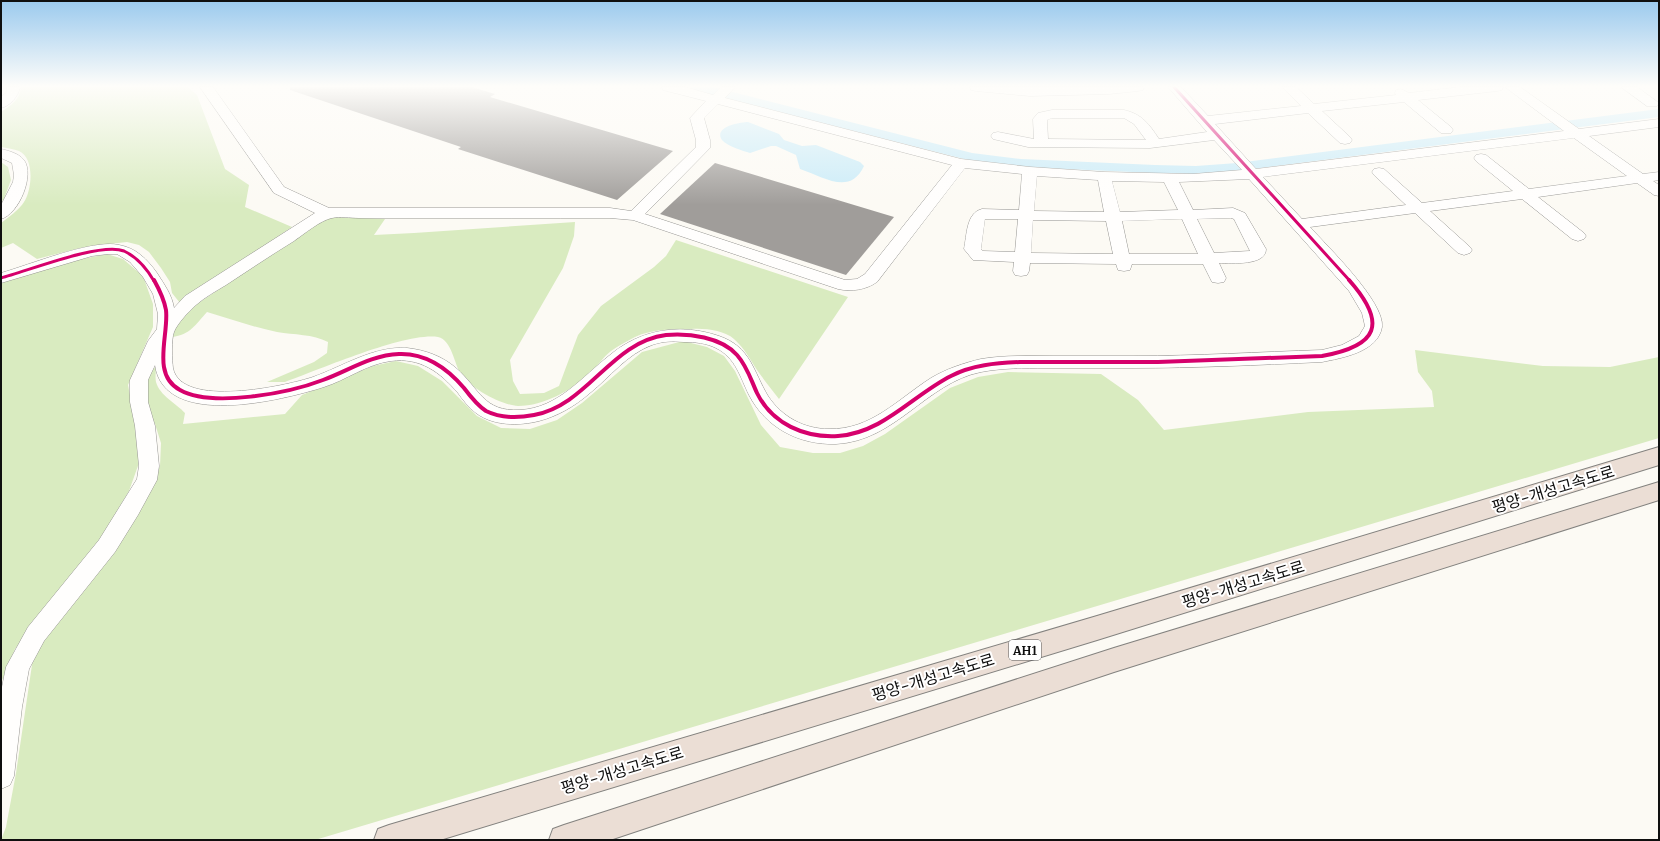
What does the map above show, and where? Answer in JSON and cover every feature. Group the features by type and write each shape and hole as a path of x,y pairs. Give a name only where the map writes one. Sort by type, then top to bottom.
{"highway":[{"name":"평양-개성고속도로","path":"389,840 1097,628 1659,456"},
{"path":"564,840 1114,660 1659,491"}],"street":[{"path":"233,126 279,190 326,213 610,213 635,216 844,285 857,286 864,284 871,278 961,163"},
{"path":"635,216 703,148 704,142 698,126"},
{"path":"838,126 961,163 1030,171 1104,176 1170,178 1193,178 1247,168 1628,126"},
{"path":"1040,126 1041,143"},
{"path":"1144,126 1155,143"},
{"path":"1,278 92,251 119,249 130,254 141,263 152,277 163,298 167,312 165,373 171,383 182,393 196,397 228,399 282,392 323,380 379,357 404,353 433,360 454,375 473,399 485,410 503,416 525,417 543,413 563,404 581,391 624,351 645,340 682,334 709,338 727,346 739,356 761,400 772,415 786,426 810,436 841,436 864,432 883,422 936,384 956,373 991,364 1014,362 1140,362 1322,356 1350,350 1361,344 1369,336 1373,327 1372,318 1355,287 1209,126"},
{"path":"1330,126 1345,140"},
{"path":"1441,126 1446,130"},
{"path":"1566,126 1659,192"},
{"path":"998,136 1020,142 1041,143 1155,143 1217,135"},
{"path":"1,153 10,156 18,162 21,171 19,186 11,202 1,214"},
{"path":"1481,158 1578,236"},
{"path":"1022,265 1030,171"},
{"path":"1379,172 1464,250"},
{"path":"1104,176 1123,263"},
{"path":"1299,224 1659,176"},
{"path":"1170,178 1218,278"},
{"path":"1,776 10,707 18,667 36,634 107,546 131,509 146,480 149,466 145,426 139,402 139,380 157,341 166,328 191,300 326,213"},
{"path":"989,214 1113,217 1237,214 1240,216 1258,249 1258,254 1256,256 1123,263 1022,265 979,256 972,249 978,217 989,214"}],"green space":[{"path":"1,126 209,126 225,169 249,185 245,207 292,227 180,303 172,293 170,282 161,268 149,252 139,245 127,242 100,245 80,248 37,259 13,243 1,248 1,223 22,205 27,197 30,182 30,167 28,160 19,151 1,147"},
{"path":"1,162 8,167 11,180 4,199 1,202"},
{"path":"329,217 385,219 374,235 575,222 574,236 563,268 510,360 513,381 520,394 544,393 559,386 578,335 601,306 654,267 666,256 676,240 848,297 779,399 738,342 730,336 708,329 669,329 642,334 611,351 590,373 566,391 538,403 518,406 503,403 486,395 471,385 461,374 450,347 443,339 438,337 423,337 405,340 362,353 285,382 267,382 314,362 327,353 328,342 310,336 268,330 207,312 196,325 184,334 172,337 173,331 185,312"},
{"path":"107,254 123,259 143,276 153,304 153,327 128,385 136,426 139,463 129,491 99,541 15,649 1,683 1,283 77,260"},
{"path":"683,341 707,347 724,356 735,371 761,425 780,447 813,453 840,453 863,446 885,434 950,388 978,377 1008,372 1101,374 1138,400 1164,430 1308,412 1434,407 1432,391 1418,372 1415,350 1543,366 1610,367 1659,357 1659,438 315,840 1,840 6,827 16,773 33,658 42,637 145,499 160,466 161,443 155,424 146,405 147,377 156,366 156,380 158,387 185,413 183,424 285,414 302,395 373,366 396,361 418,366 442,381 477,416 501,428 530,429 557,420 582,403 642,352"}],"water":[{"path":"729,126 759,126 779,134 784,140 802,146 816,145 860,162 864,166 858,175 851,180 836,182 800,169 796,155 776,146 771,146 750,153 739,150 722,140 720,135 724,129"}],"building":[{"path":"399,126 589,126 673,151 617,200 458,149 461,147"},
{"path":"715,163 894,217 846,275 660,214"}],"waterway":[{"path":"851,126 972,157 1021,163 1196,170 1237,167 1555,126"}],"cycle path":[{"path":"1,278 97,250 114,249 128,253 146,269 156,283 164,300 166,316 164,348 165,373 174,387 182,392 199,397 229,399 273,393 324,380 379,357 401,354 413,355 428,359 442,366 459,382 476,403 485,410 507,417 524,417 546,412 566,402 629,349 646,340 667,335 693,336 719,342 736,354 746,369 761,400 768,410 786,425 807,434 830,437 860,432 877,425 938,383 954,374 981,366 1020,362 1158,362 1322,356 1357,346 1371,334 1373,326 1371,313 1355,287 1210,126"}]}
